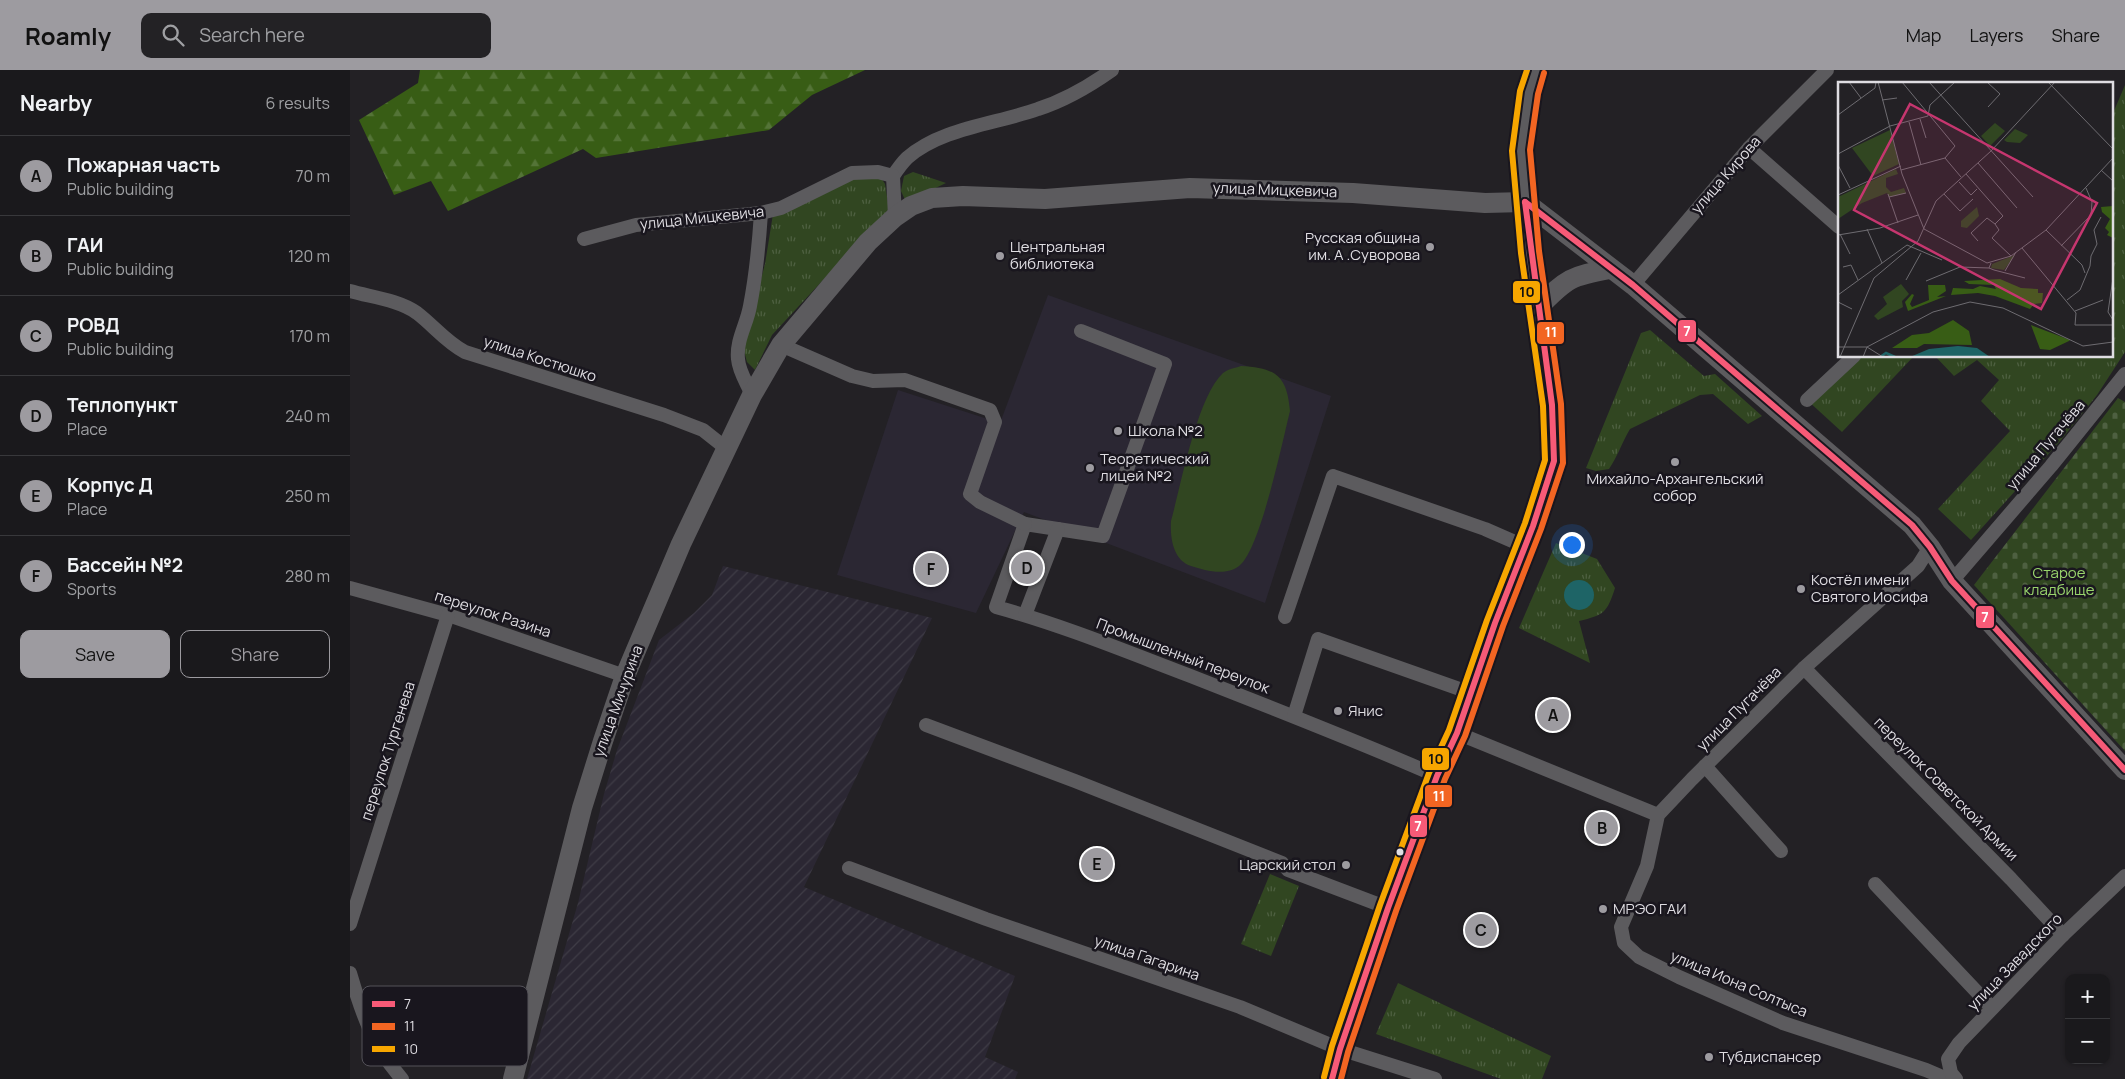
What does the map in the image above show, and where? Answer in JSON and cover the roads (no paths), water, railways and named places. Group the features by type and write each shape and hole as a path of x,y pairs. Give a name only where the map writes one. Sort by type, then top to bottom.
{"street":[{"path":"895,217 893,176 906,159 927,144 981,125 1038,109 1080,92 1112,70"},
{"path":"1332,1079 1340,1049 1388,908 1437,776 1458,733 1524,546 1533,526 1554,461 1552,405 1525,202 1521,150 1529,92 1536,70"},
{"name":"улица Кирова","path":"1632,285 1749,148 1826,70"},
{"path":"1749,148 1838,225"},
{"name":"улица Мицкевича","path":"584,239 636,225 761,213 781,208 852,173 878,172 893,176"},
{"name":"улица Мицкевича","path":"781,345 868,242 895,217 911,206 932,198 963,196 1045,198 1190,188 1353,193 1485,203 1525,202"},
{"path":"1525,202 1632,285 1912,525 1930,547 1952,581 2125,770"},
{"path":"752,395 741,373 738,350 750,309 758,258 761,213"},
{"path":"1539,307 1563,283 1577,275 1610,269"},
{"name":"улица Костюшко","path":"350,291 406,307 416,312 452,345 465,352 664,415 703,430 727,449"},
{"path":"781,345 852,376 872,381 905,380 990,410 995,422 970,494 980,502 1025,524 1103,536 1165,364 1081,332"},
{"name":"улица Мичурина","path":"528,1020 582,808 625,676 681,544 752,395 781,345"},
{"path":"1807,400 1852,358"},
{"name":"улица Пугачёва","path":"1952,581 2051,466 2125,374"},
{"path":"1285,616 1333,476 1485,529 1524,546"},
{"name":"Промышленный переулок","path":"1025,524 996,607 1025,615 1124,650 1294,716 1437,776"},
{"path":"1025,615 1058,529"},
{"name":"улица Пугачёва","path":"1658,815 1804,668 1918,566 1930,547"},
{"name":"переулок Разина","path":"350,588 448,615 625,676"},
{"name":"переулок Тургенева","path":"350,924 448,615"},
{"path":"1294,716 1318,639 1471,693"},
{"name":"переулок Советской Армии","path":"1804,668 2011,879 2063,935"},
{"path":"926,725 1282,863 1288,870 1388,908"},
{"path":"1458,733 1658,815"},
{"path":"1705,766 1781,851"},
{"name":"улица Иона Солтыса","path":"1658,815 1647,866 1621,928 1624,943 1639,956 1679,977 1784,1024 1926,1070 1947,1079"},
{"name":"улица Гагарина","path":"849,868 986,920 1244,1008 1340,1049 1435,1079"},
{"name":"улица Завадского","path":"1948,1059 1959,1042 2063,935 2125,876"},
{"path":"1875,884 1992,1008"},
{"path":"350,973 362,1008"},
{"path":"1926,1070 1948,1059 1951,1073 1956,1079"},
{"path":"391,1066 402,1079"},
{"name":"улица Мичурина","path":"513,1079 516,1066"}],"water":[{"path":"1579,580 1585,581 1593,589 1593,601 1585,609 1579,610 1573,609 1565,601 1564,595 1565,589 1573,581"}],"place":[{"name":"Русская община им. А .Суворова","path":"1430,247"},
{"name":"Центральная библиотека","path":"1000,256"},
{"name":"Школа №2","path":"1118,431"},
{"name":"Михайло-Архангельский собор","path":"1675,462"},
{"name":"Теоретический лицей №2","path":"1090,468"},
{"name":"Теплопункт","path":"1027,568"},
{"name":"Бассейн №2","path":"931,569"},
{"name":"Костёл имени Святого Иосифа","path":"1801,589"},
{"name":"Янис","path":"1338,711"},
{"name":"Пожарная часть","path":"1553,715"},
{"name":"ГАИ","path":"1602,828"},
{"name":"Корпус Д","path":"1097,864"},
{"name":"Царский стол","path":"1346,865"},
{"name":"МРЭО ГАИ","path":"1603,909"},
{"name":"РОВД","path":"1481,930"},
{"name":"Тубдиспансер","path":"1709,1057"}],"park label":[{"name":"Старое кладбище","path":"2059,582"}]}
